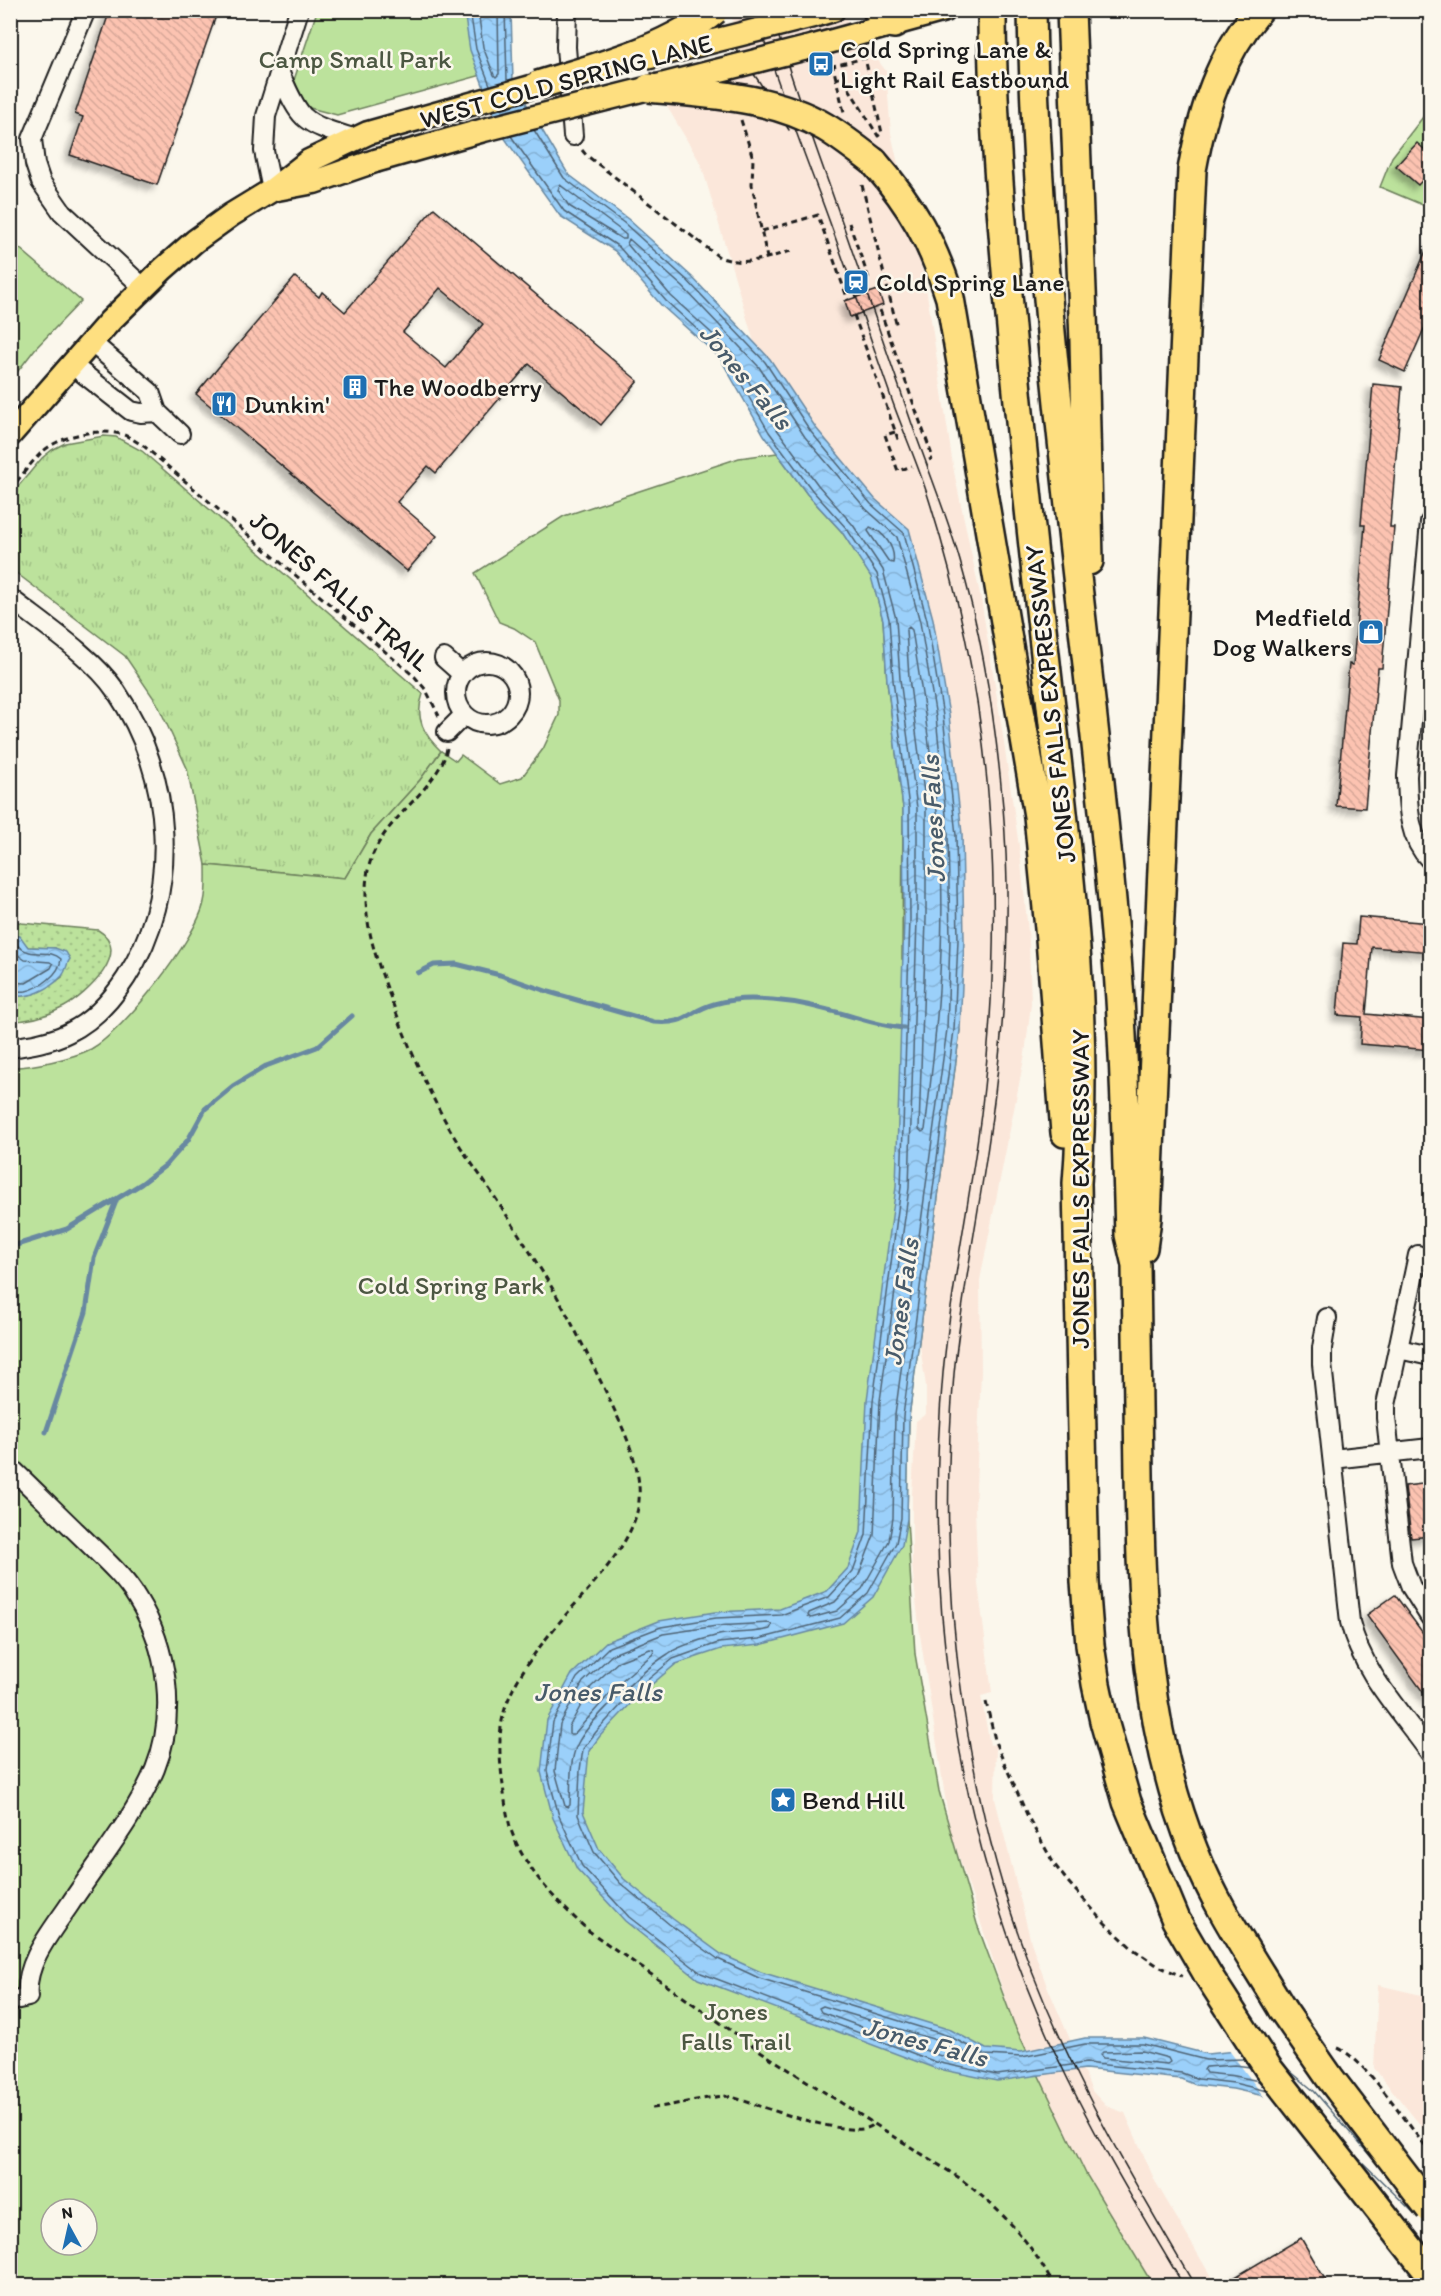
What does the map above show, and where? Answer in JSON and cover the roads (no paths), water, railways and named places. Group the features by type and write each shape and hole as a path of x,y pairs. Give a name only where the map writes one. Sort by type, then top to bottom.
{"highway":[{"path":"538,86 668,40 699,23 715,10"},
{"name":"JONES FALLS EXPRESSWAY","path":"1032,10 1041,218 1070,530 1118,969 1130,1235 1136,1265 1140,1578 1144,1638 1155,1717 1168,1773 1193,1850 1217,1903 1282,2009 1337,2087 1431,2209"},
{"path":"1071,10 1084,341 1094,736"},
{"path":"1136,1265 1144,1246 1147,1219 1192,170 1199,128 1210,94 1228,56 1248,23 1259,10"},
{"name":"JONES FALLS EXPRESSWAY","path":"991,17 999,190 1021,436 1075,936 1081,1032 1081,1133 1077,1184 1085,1582 1096,1684 1127,1802 1176,1920 1268,2068 1431,2274"},
{"path":"649,88 758,102 790,111 823,126 867,171 894,185 929,238 950,298 1038,816 1065,1133 1077,1184"}],"main road":[{"name":"WEST COLD SPRING LANE","path":"10,435 91,342 144,288 195,241 272,190 309,161 360,136 538,86 833,10"},
{"name":"WEST COLD SPRING LANE","path":"272,190 314,182 375,161 484,130 847,37 886,17 939,12"}],"street":[{"path":"86,10 32,139 35,164 41,182 62,212 144,288"},
{"path":"272,190 264,151 266,116 299,10"},
{"path":"567,10 566,47 573,136"},
{"path":"280,74 294,103 304,117 318,126 360,136"},
{"path":"91,342 150,392 157,412 180,434"},
{"path":"71,364 131,411 157,412"},
{"path":"1431,522 1407,776 1407,808 1422,852 1431,860"},
{"path":"10,598 95,668 115,688 133,718 149,753 158,789 163,822 164,856 160,892 150,931 132,968 114,995 93,1018 68,1033 38,1043 10,1048"},
{"path":"444,658 462,674"},
{"path":"485,662 502,666 514,679 518,696 512,712 497,722 480,723 464,715 456,699 458,682 462,674 476,664 485,662"},
{"path":"445,733 464,715"},
{"path":"1418,1255 1386,1406 1402,1563 1411,1587 1431,1617"},
{"path":"1327,1318 1322,1347 1322,1364 1350,1622 1363,1660 1431,1753"},
{"path":"1399,1349 1431,1356"},
{"path":"1333,1459 1431,1448"},
{"path":"10,1467 114,1569 137,1597 162,1653 167,1714 155,1768 141,1797 29,1970 28,1997 10,2001"}],"water":[{"name":"Jones Falls","path":"464,11 511,11 513,81 568,174 628,219 692,277 770,359 816,428 875,499 909,529 933,619 949,715 962,834 964,940 960,1030 909,1417 907,1519 902,1545 873,1597 843,1623 760,1645 721,1649 676,1664 638,1696 589,1751 583,1812 599,1849 624,1879 721,1954 761,1972 951,2030 986,2049 1021,2052 1085,2038 1144,2038 1207,2054 1235,2051 1285,2105 1264,2096 1233,2089 1196,2085 1181,2079 1085,2069 997,2081 934,2068 698,1979 625,1921 577,1869 553,1818 541,1772 547,1720 572,1674 606,1642 659,1621 715,1612 780,1609 827,1591 848,1568 861,1532 867,1400 896,1187 904,919 903,808 887,681 883,620 871,577 842,532 807,494 764,435 720,358 661,305 615,251 560,216 501,133 470,50"},
{"path":"20,936 28,947 55,948 66,952 70,959 62,976 51,985 31,995 11,995 11,939"}],"waterway":[{"path":"418,973 434,965 456,964 500,975 549,992 654,1022 681,1019 718,1003 761,999 809,1005 875,1023 904,1028"},
{"path":"10,1247 67,1229 141,1184 166,1165 188,1140 205,1109 233,1086 266,1066 317,1047 352,1016"},
{"path":"46,1432 86,1312 94,1258 116,1201"}],"tram line":[{"path":"709,10 760,83 789,130"},
{"path":"754,10 926,490 961,619 976,698 987,778 993,892 991,1003 981,1114 946,1340 938,1458 938,1542 943,1627 953,1711 968,1794 989,1876 1015,1956 1047,2035 1095,2131 1184,2286"},
{"path":"771,10 786,61 955,544 982,652 997,745 1006,854 1004,997 989,1138 954,1374 949,1458 949,1542 954,1627 964,1711 979,1795 1000,1877 1027,1957 1059,2035 1107,2131 1195,2286"}],"place":[{"name":"Cold Spring Lane & Light Rail Eastbound","path":"821,64"},
{"name":"Cold Spring Lane","path":"856,282"},
{"name":"The Woodberry","path":"355,387"},
{"name":"Dunkin'","path":"224,404"},
{"name":"Medfield Dog Walkers","path":"1371,632"},
{"name":"Bend Hill","path":"783,1800"}],"park label":[{"name":"Camp Small Park","path":"355,59"},
{"name":"Cold Spring Park","path":"451,1285"},
{"name":"Jones Falls Trail","path":"736,2026"}]}
